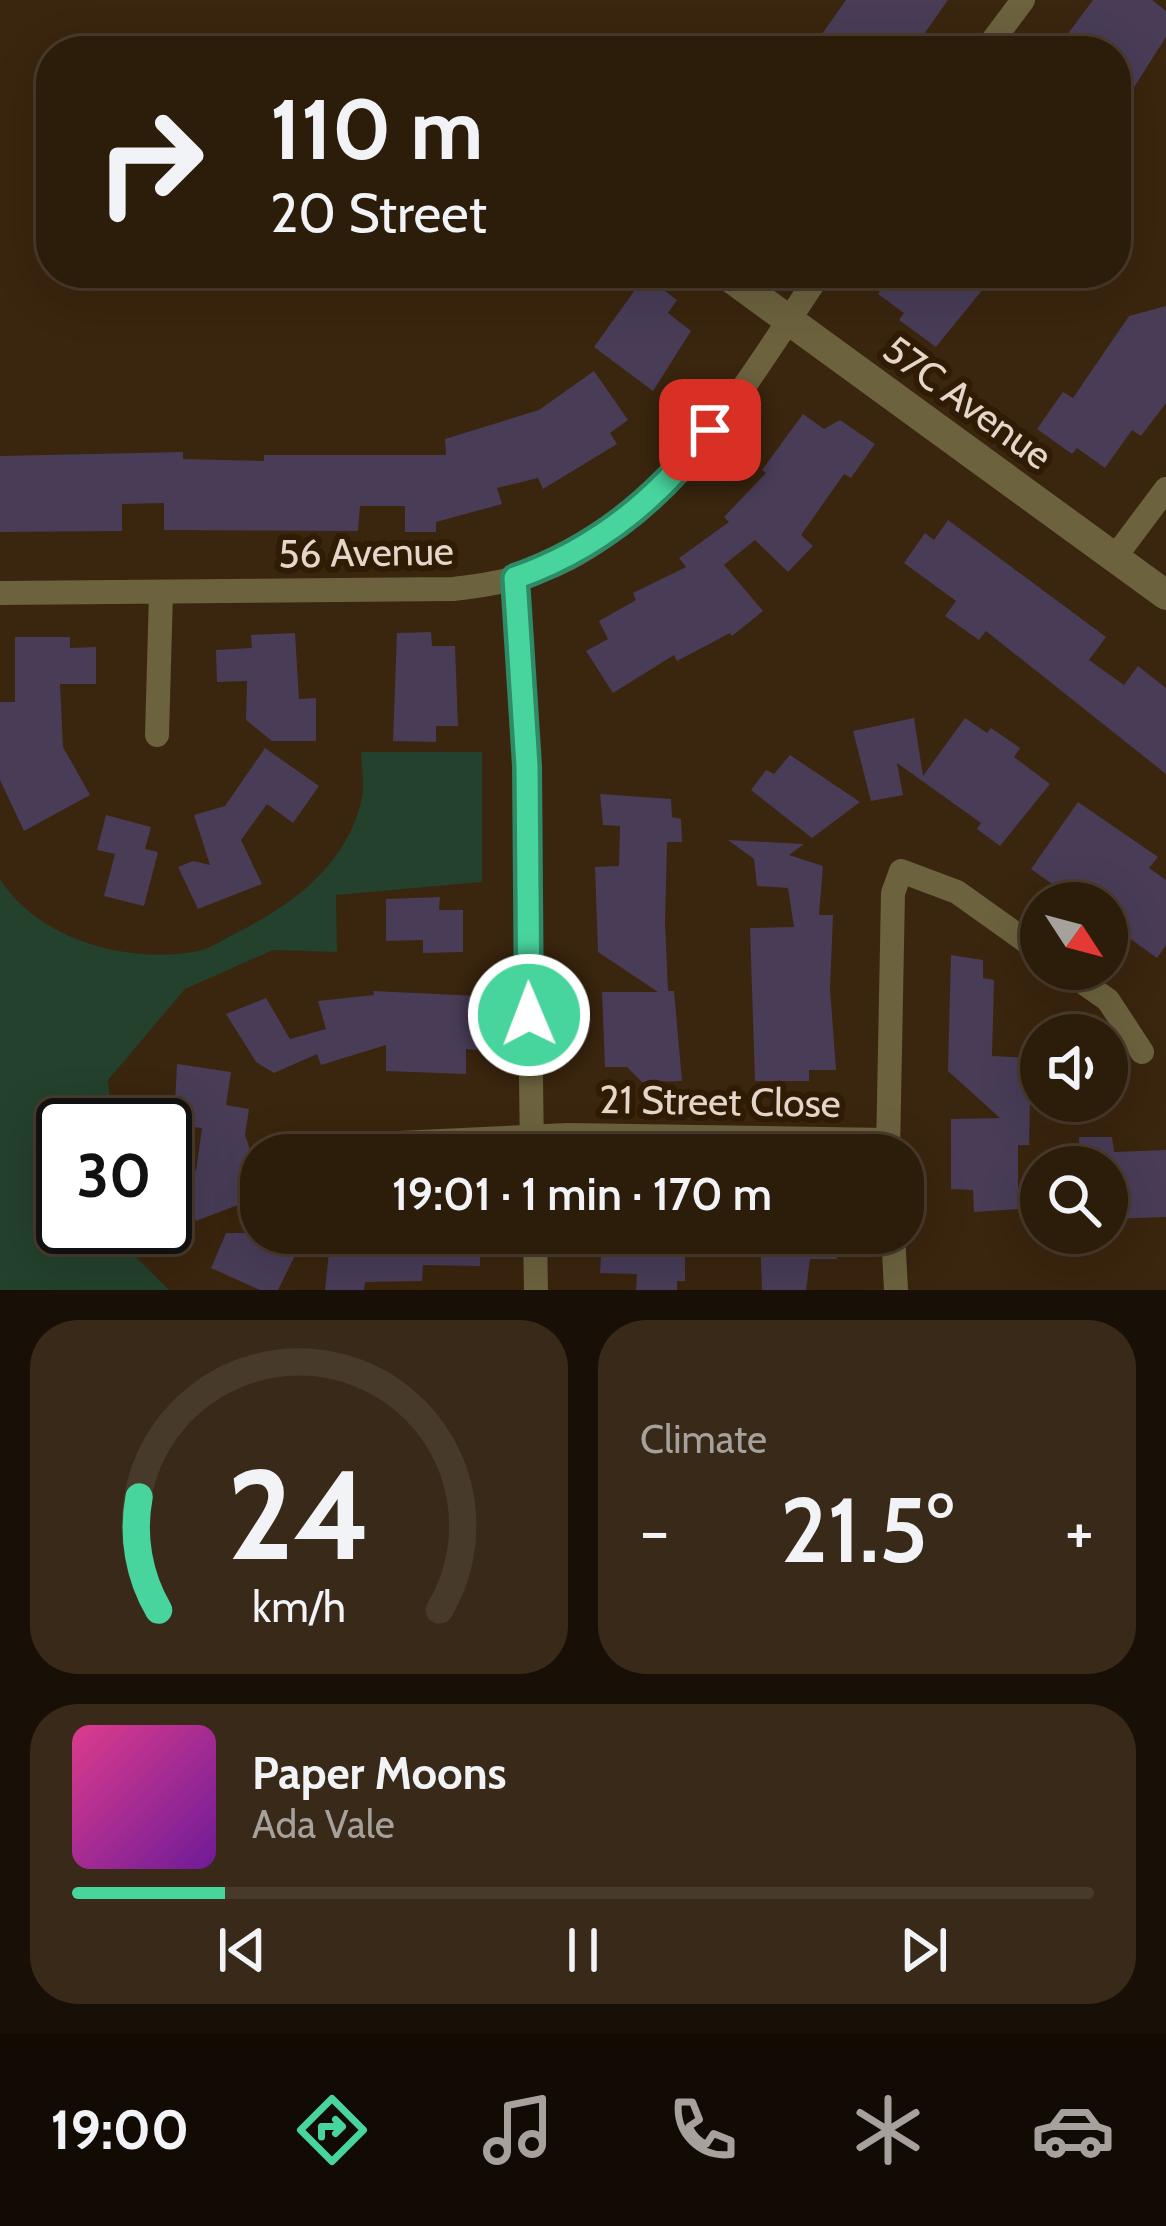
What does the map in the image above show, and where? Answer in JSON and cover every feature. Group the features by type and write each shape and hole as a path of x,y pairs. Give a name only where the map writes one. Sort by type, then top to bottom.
{"street":[{"path":"996,36 1023,0"},
{"name":"57C Avenue","path":"744,288 1166,595"},
{"name":"56 Avenue","path":"0,593 453,589 515,578 566,560 652,496 683,465 809,288"},
{"path":"1115,557 1166,488"},
{"path":"515,578 527,766 532,1134"},
{"path":"157,735 161,593"},
{"name":"21 Street Close","path":"888,1134 893,893 901,872 957,892 1020,937"},
{"path":"1094,990 1108,1000 1142,1052"},
{"path":"535,1254 536,1290"},
{"path":"894,1254 896,1290"}],"green space":[{"path":"361,752 482,752 482,882 336,895 337,952 273,950 185,989 108,1080 110,1098 36,1098 36,1254 133,1254 169,1290 0,1290 0,879 37,918 88,943 144,954 203,950 280,908 316,878 345,842 362,798"}],"building":[{"path":"846,0 948,0 923,36 821,36"},
{"path":"1093,0 1152,0 1166,11 1166,37 1131,92 1131,36 1066,36"},
{"path":"636,288 661,288 677,300 668,313 691,331 653,391 594,347"},
{"path":"882,288 984,288 936,347 899,320 904,313 878,294"},
{"path":"1166,306 1166,403 1141,436 1132,430 1105,468 1077,448 1072,454 1037,429 1063,392 1073,398 1129,316"},
{"path":"594,371 628,420 610,433 617,444 543,489 538,478 497,488 502,504 436,522 436,532 405,532 405,506 360,506 358,531 164,530 164,503 122,504 122,531 0,532 0,456 183,452 183,459 264,461 264,455 446,455 445,439 539,410"},
{"path":"803,414 824,429 840,420 875,444 851,478 844,474 801,535 813,546 788,572 755,540 724,565 763,611 732,636 677,661 674,655 613,693 586,651 608,639 599,621 636,600 633,593 686,567 679,558 729,522 724,517 766,473 762,470"},
{"path":"948,520 1106,637 1089,660 1124,685 1138,666 1166,688 1166,774 986,631 979,640 945,616 956,601 904,563 925,533 934,540"},
{"path":"431,632 432,646 455,646 458,726 436,726 436,742 393,741 397,633"},
{"path":"295,633 299,699 316,698 316,741 272,741 246,720 247,681 217,682 216,650 252,648 251,635"},
{"path":"15,637 70,637 70,648 96,647 96,684 60,684 63,747 90,795 24,831 0,780 0,702 15,702"},
{"path":"914,718 923,776 965,718 987,733 991,728 1020,748 1014,757 1050,784 1000,846 977,829 981,823 897,763 903,795 871,801 853,731"},
{"path":"265,748 319,786 293,823 267,804 241,840 262,884 198,909 178,867 193,861 210,865 194,815 225,806"},
{"path":"790,755 860,802 812,838 751,790 766,770 774,774"},
{"path":"600,794 671,799 672,817 681,819 682,842 667,842 665,923 668,991 674,991 682,1081 642,1082 627,1067 605,1067 602,992 658,992 598,952 595,867 619,866 620,826 603,825"},
{"path":"1078,802 1158,857 1149,868 1166,880 1166,945 1157,958 1128,937 1128,882 1049,882 1031,869"},
{"path":"106,815 151,827 145,849 158,852 144,906 104,896 115,854 97,850"},
{"path":"728,840 804,844 789,855 823,866 819,915 833,915 830,989 836,1070 809,1070 809,1081 755,1081 750,928 794,927 788,888 757,886 754,859"},
{"path":"440,897 439,910 463,910 463,952 423,953 423,940 386,941 386,899"},
{"path":"951,955 983,960 983,978 994,980 992,1056 1020,1057 1020,1122 1030,1122 1029,1145 1018,1145 1018,1209 974,1212 973,1190 951,1189 951,1119 1000,1118 948,1071"},
{"path":"373,991 478,996 477,1050 466,1049 466,1074 386,1071 386,1045 321,1065 317,1054 274,1073 256,1062 226,1014 266,998 290,1039 326,1029 318,1001 374,995"},
{"path":"177,1064 231,1072 226,1105 249,1109 245,1134 240,1134 240,1204 196,1221 192,1172 196,1171 202,1128 192,1127 192,1098 175,1098"},
{"path":"1079,1137 1112,1137 1113,1146 1079,1146"},
{"path":"1166,1150 1166,1217 1128,1218 1128,1151"},
{"path":"226,1233 240,1233 240,1254 296,1254 278,1290 260,1290 211,1268"},
{"path":"329,1254 480,1254 480,1266 423,1265 422,1281 365,1282 364,1290 325,1290"},
{"path":"601,1254 685,1254 685,1281 677,1281 677,1290 636,1290 637,1274 600,1273"},
{"path":"761,1254 837,1254 837,1259 810,1259 806,1290 762,1290"}],"route":[{"path":"529,1015 527,766 515,578 566,560 603,536 652,496 710,430"}]}
